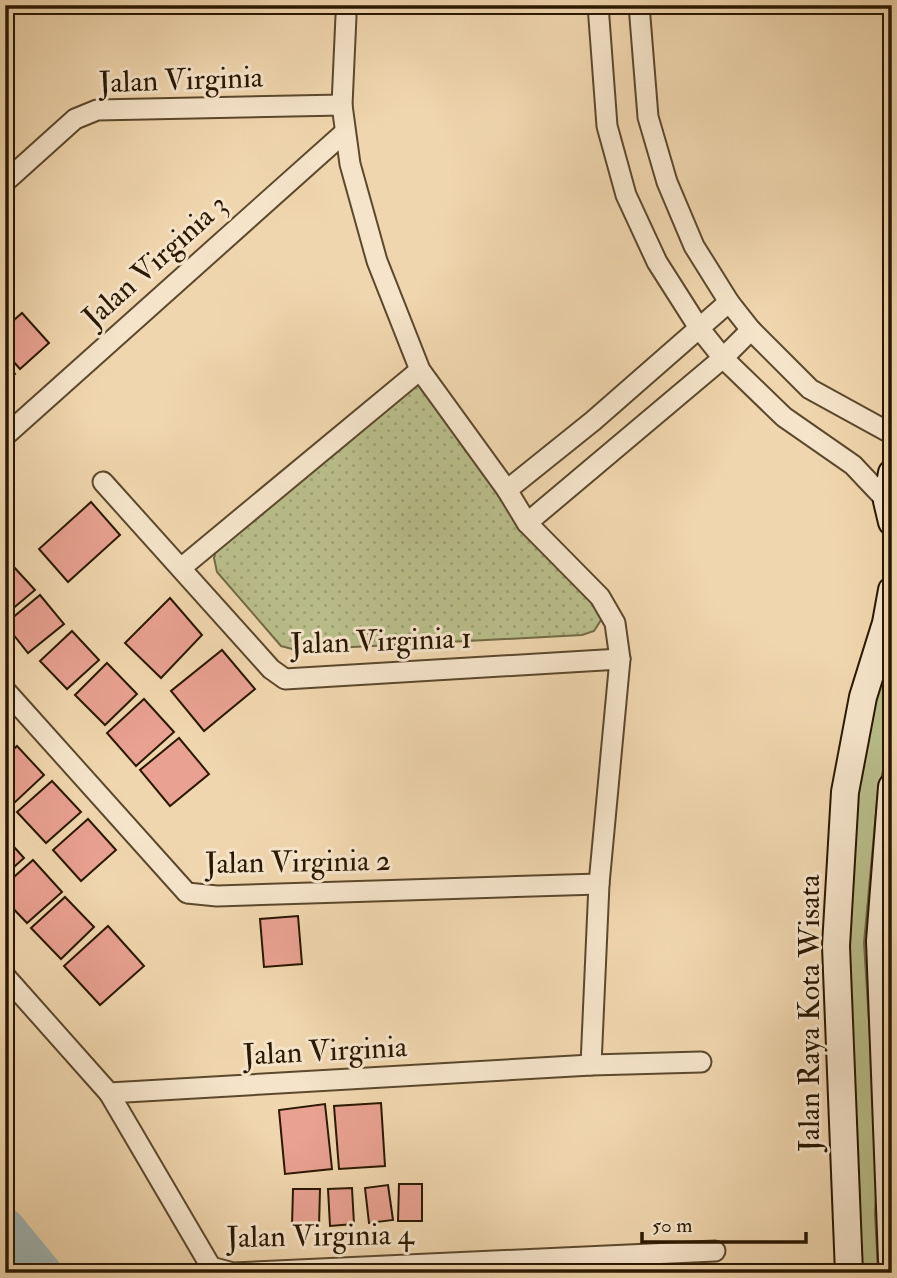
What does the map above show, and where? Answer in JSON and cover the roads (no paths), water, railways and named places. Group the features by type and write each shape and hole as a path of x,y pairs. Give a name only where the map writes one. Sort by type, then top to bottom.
{"street":[{"path":"597,5 607,126 626,195 657,262 699,328 723,358 784,418 853,465 889,512"},
{"path":"639,5 648,117 667,182 694,246 729,302 751,330 810,390 892,434"},
{"path":"346,16 342,105 350,164 377,261 420,370 507,490 527,523 600,597 615,623 620,659 599,884 591,1065"},
{"name":"Jalan Virginia","path":"5,182 75,119 97,110 342,105"},
{"name":"Jalan Virginia 3","path":"5,436 345,132"},
{"path":"507,490 593,421 729,302"},
{"path":"527,523 723,358 751,330"},
{"path":"181,568 420,370"},
{"path":"889,512 889,480 892,473"},
{"name":"Jalan Virginia 1","path":"103,482 271,669 285,679 620,659"},
{"name":"Jalan Raya Kota Wisata","path":"849,1273 836,946 845,792 863,697 886,623 892,590"},
{"name":"Jalan Virginia 2","path":"5,690 187,893 217,896 599,884"},
{"path":"892,787 880,941 892,1260"},
{"path":"5,976 109,1093"},
{"name":"Jalan Virginia","path":"109,1093 591,1065 701,1062"},
{"name":"Jalan Virginia 4","path":"109,1093 211,1268 220,1271 233,1273 715,1251"}],"waterway":[{"path":"5,1228 42,1273"}]}
